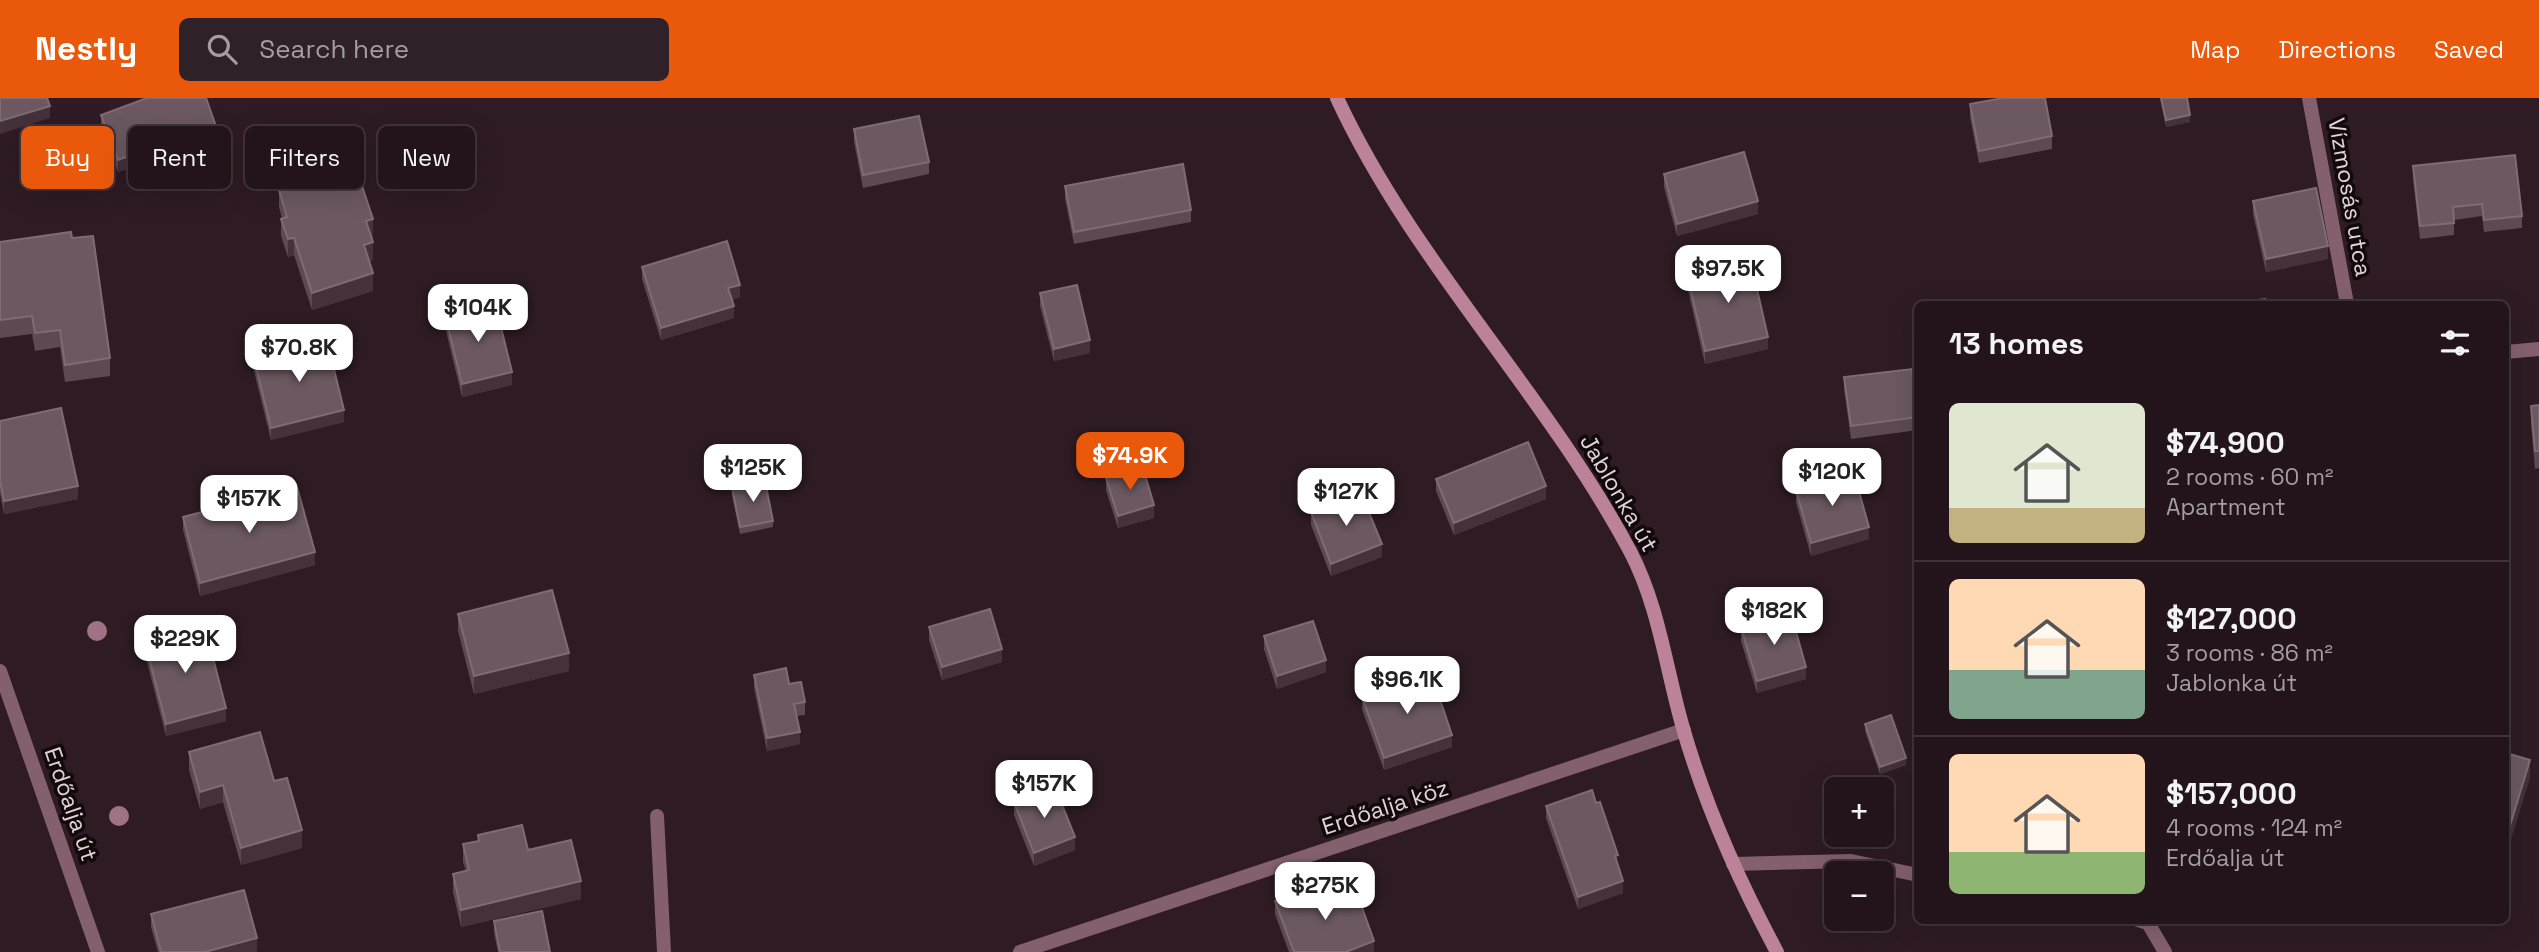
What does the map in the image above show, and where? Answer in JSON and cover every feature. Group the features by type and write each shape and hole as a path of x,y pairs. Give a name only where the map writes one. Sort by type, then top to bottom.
{"street":[{"name":"Jablonka út","path":"1337,98 1394,203 1561,438 1631,553 1651,600 1684,730 1733,864 1777,952"},
{"name":"Vízmosás utca","path":"2309,98 2346,301"},
{"path":"2509,352 2539,348"},
{"name":"Erdőalja út","path":"0,671 98,952"},
{"name":"Erdőalja köz","path":"1020,952 1684,730"},
{"path":"657,816 664,952"},
{"path":"1733,864 1851,861 1914,874"},
{"path":"2147,924 2165,952"}],"building":[{"path":"0,98 47,98 50,106 0,121"},
{"path":"147,98 206,98 216,126 128,126 128,156 118,160 114,149 114,126 105,126 101,115"},
{"path":"2003,98 2045,98 2052,136 1979,151 1970,104"},
{"path":"2161,98 2187,98 2190,115 2166,120"},
{"path":"919,116 929,162 863,175 854,129"},
{"path":"1744,152 1758,201 1677,224 1664,174"},
{"path":"2515,155 2522,216 2484,220 2482,204 2453,207 2454,223 2420,226 2413,166"},
{"path":"1183,164 1191,210 1074,232 1065,186"},
{"path":"2316,188 2328,246 2266,259 2253,201"},
{"path":"363,189 373,219 366,221 373,242 364,245 373,273 312,293 294,238 288,239 281,219 287,217 279,190"},
{"path":"71,232 72,238 93,236 110,358 65,365 60,330 35,333 32,316 0,320 0,242"},
{"path":"727,241 740,285 728,288 734,306 661,328 642,267"},
{"path":"1750,259 1768,337 1705,351 1687,274"},
{"path":"1077,285 1090,340 1054,349 1040,293"},
{"path":"495,303 512,372 462,384 445,315"},
{"path":"327,341 344,410 271,428 254,359"},
{"path":"1912,369 1914,418 1851,426 1844,377"},
{"path":"2539,405 2539,451 2535,451 2531,406"},
{"path":"61,408 78,486 4,501 0,481 0,421"},
{"path":"1528,442 1546,486 1454,523 1436,479"},
{"path":"1143,468 1154,505 1118,516 1106,478"},
{"path":"1854,474 1869,527 1811,543 1796,490"},
{"path":"765,481 773,521 740,527 732,488"},
{"path":"297,487 315,552 200,583 183,517"},
{"path":"1361,493 1382,544 1331,564 1311,512"},
{"path":"552,590 569,653 474,676 458,614"},
{"path":"990,609 1002,649 942,667 929,627"},
{"path":"1791,614 1806,667 1757,681 1741,628"},
{"path":"1313,621 1326,660 1277,676 1264,636"},
{"path":"205,627 226,708 166,724 145,642"},
{"path":"786,668 789,684 801,682 805,702 794,704 800,732 767,738 754,675"},
{"path":"1431,673 1452,735 1384,758 1362,697"},
{"path":"1891,715 1906,758 1880,767 1865,724"},
{"path":"260,732 274,781 287,778 302,830 241,848 223,785 200,792 189,752"},
{"path":"2509,754 2530,760 2509,829"},
{"path":"1055,787 1075,837 1034,853 1014,802"},
{"path":"1592,790 1596,803 1600,802 1618,855 1615,856 1623,881 1578,897 1546,806"},
{"path":"522,825 528,850 571,840 581,881 461,910 453,874 469,870 463,844 479,841 478,835"},
{"path":"244,890 257,938 205,952 161,952 151,914"},
{"path":"1333,891 1345,897 1356,891 1374,941 1346,952 1294,952 1275,901 1299,892 1304,897 1315,893 1317,897"},
{"path":"542,911 550,952 500,952 494,921"}]}
